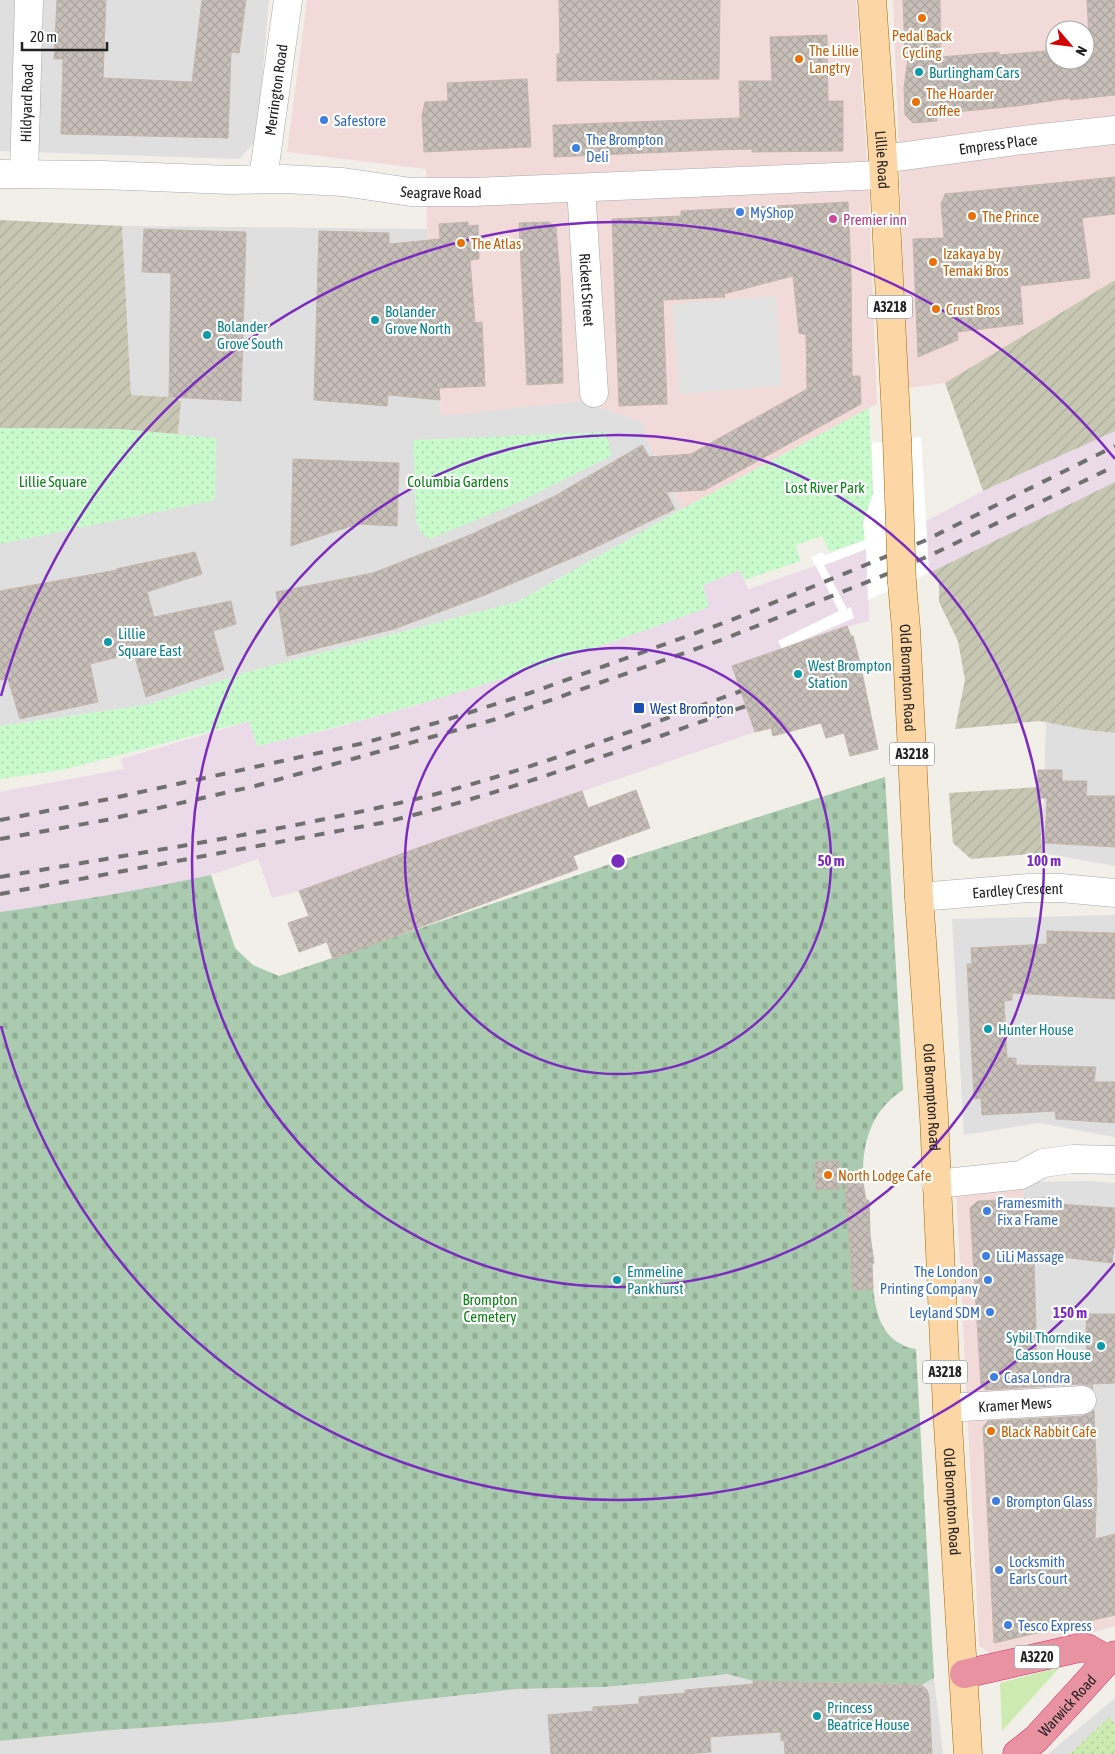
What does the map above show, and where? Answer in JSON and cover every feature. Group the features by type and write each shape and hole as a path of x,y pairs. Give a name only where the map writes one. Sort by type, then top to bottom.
{"highway":[{"name":"A3220","path":"964,1674 1079,1648 1087,1648 1113,1661"},
{"name":"Warwick Road","path":"1017,1754 1036,1739 1113,1661"}],"main road":[{"name":"Lillie Road","path":"872,0 883,167 897,440"},
{"name":"Old Brompton Road","path":"897,440 902,583 906,629 919,897 934,1116 947,1408 968,1754"}],"street":[{"name":"Hildyard Road","path":"12,174 29,0"},
{"name":"Merrington Road","path":"263,179 288,0"},
{"name":"Empress Place","path":"883,167 1024,140 1115,130"},
{"name":"Seagrave Road","path":"12,174 343,182 411,192 472,192 581,188 883,167"},
{"name":"Rickett Street","path":"581,188 594,393"},
{"name":"Eardley Crescent","path":"919,897 1029,888 1061,888 1115,893"},
{"path":"936,1184 1020,1175 1043,1163 1073,1159 1115,1160"},
{"name":"Kramer Mews","path":"947,1408 1082,1400"}],"shaded area":[{"path":"0,0 269,0 257,140 239,159 0,151"},
{"path":"307,0 856,0 869,193 877,404 682,509 647,441 643,423 582,401 441,416 427,229 426,169 287,152"},
{"path":"893,0 1115,0 1115,280 945,383 908,388"},
{"name":"Lillie Square","path":"0,220 122,226 131,395 169,397 181,401 178,434 119,429 0,428"},
{"name":"Lillie Square","path":"122,226 427,229 441,415 582,401 643,423 647,441 682,509 517,602 252,671 146,705 0,726 0,428 119,429 178,434 181,401 169,397 131,395"},
{"path":"1115,280 1115,431 983,491 945,383"},
{"path":"776,296 782,386 679,394 672,304"},
{"path":"1115,431 1115,482 929,573 926,521 983,491"},
{"path":"1115,482 1115,733 1040,721 955,729 965,680 958,641 939,602 939,583 929,573"},
{"path":"867,549 869,621 829,632 732,666 755,732 423,846 299,891 272,898 258,859 211,875 148,889 0,912 0,792 124,769 121,759 250,721 257,746 331,729 410,707 575,655 708,607 703,585 740,570 748,589 815,566 831,563"},
{"path":"1046,721 1087,730 1115,733 1115,866 1042,853"},
{"path":"1039,787 1042,853 971,859 953,843 949,793"},
{"path":"1115,915 1115,1137 1039,1123 964,1135 952,919"},
{"path":"1088,1181 1115,1183 1115,1600 1037,1578 1023,1182"},
{"path":"1023,1182 1037,1578 1115,1600 1115,1626 999,1659 979,1646 956,1187"},
{"path":"727,1674 753,1681 921,1685 934,1678 943,1754 0,1754 0,1741 223,1722 517,1689 604,1687"},
{"path":"1115,1698 1115,1754 1048,1754"}],"green space":[{"name":"Lost River Park","path":"869,408 873,494 863,523 865,540 830,552 822,536 796,545 800,561 744,580 740,570 703,585 709,607 542,666 429,701 315,732 257,746 249,721 62,770 0,779 0,726 146,705 251,671 517,602 682,509"},
{"name":"Lillie Square","path":"0,428 119,429 216,438 215,500 0,544"},
{"name":"Columbia Gardens","path":"607,432 611,456 517,503 430,539 422,534 416,521 413,440"},
{"name":"Brompton Cemetery","path":"885,777 903,1090 890,1100 872,1124 864,1153 863,1184 864,1200 869,1200 870,1235 874,1264 871,1265 874,1298 880,1320 892,1338 904,1346 916,1349 934,1678 921,1685 753,1681 727,1674 604,1687 517,1689 223,1722 0,1741 0,912 158,886 211,875 235,948 253,965 279,976 619,861"},
{"path":"1060,1667 1002,1731 1000,1683"},
{"path":"1109,1717 1115,1724 1115,1754 1070,1754"}],"pier":[{"path":"921,437 929,573 868,600 866,549 824,565 847,609 851,607 854,618 782,649 778,641 839,611 811,557 822,552 824,556 865,540 863,523 873,494 872,443"}],"building":[{"path":"57,0 106,0 103,78 192,82 202,0 246,0 239,53 231,52 228,138 61,134 63,59 54,59"},
{"path":"559,0 720,0 719,79 557,81 557,54 560,54"},
{"path":"903,0 940,0 941,57 999,52 999,55 1045,51 1045,70 1095,70 1095,20 1088,20 1087,0 1115,0 1115,95 1070,100 1070,98 1017,106 936,114 937,121 913,123 905,115 904,88 908,57 905,57"},
{"path":"827,35 828,101 843,101 843,151 752,152 752,149 554,157 553,125 740,118 739,81 772,81 770,37"},
{"path":"527,79 531,147 424,152 422,115 425,102 448,101 447,83"},
{"path":"1115,177 1115,214 1082,218 1090,278 1020,286 1023,324 957,332 958,340 918,357 913,239 944,238 941,204 945,194"},
{"path":"848,202 852,376 860,376 861,404 705,490 666,492 675,509 579,555 485,595 394,629 287,656 276,592 373,573 480,531 478,531 553,497 642,445 649,457 691,454 807,389 806,335 799,333 793,276 724,294 725,297 663,300 667,404 619,406 612,219 681,216 681,211"},
{"name":"Bolander Grove North","path":"468,222 468,226 478,225 479,259 470,260 475,323 482,322 485,386 439,388 440,400 388,395 387,406 314,400 319,231 389,233 389,244 440,239 439,224"},
{"path":"549,222 556,228 560,276 563,383 527,385 519,223"},
{"name":"Bolander Grove South","path":"144,229 246,232 241,401 169,397 171,273 142,272"},
{"path":"293,459 399,463 397,526 357,524 291,546"},
{"name":"Lillie Square East","path":"195,552 202,574 147,592 154,617 231,601 236,624 213,631 224,670 146,697 134,653 90,664 98,702 20,719 8,679 0,680 0,591 117,570"},
{"name":"West Brompton Station","path":"847,626 851,636 853,636 860,663 878,749 850,756 844,733 826,738 821,723 773,736 771,728 755,732 732,666"},
{"path":"1038,770 1062,770 1062,781 1087,781 1086,796 1115,796 1115,847 1045,843 1047,798 1037,798"},
{"path":"636,790 650,828 573,856 578,869 333,959 327,942 299,952 288,923 309,916 299,891 582,791 588,808"},
{"path":"1047,931 1115,933 1115,999 1012,993 1012,1000 1004,1001 1007,1058 1016,1058 1016,1065 1096,1067 1094,1082 1115,1082 1115,1123 1056,1119 1055,1111 982,1115 981,1098 974,1099 967,964 972,964 971,948 1047,944"},
{"name":"North Lodge Cafe","path":"839,1161 840,1189 816,1190 815,1162"},
{"path":"863,1183 866,1200 869,1200 870,1235 874,1263 872,1263 873,1289 853,1290 845,1184"},
{"path":"1059,1197 1060,1204 1115,1208 1115,1247 1112,1263 1061,1257 1034,1258 1037,1364 1087,1362 1086,1314 1115,1314 1115,1383 1092,1384 1093,1389 1081,1384 986,1390 981,1385 970,1208 978,1201"},
{"path":"1094,1410 1097,1483 1095,1539 1115,1534 1115,1615 994,1643 983,1427 988,1421 1083,1416"},
{"path":"753,1681 921,1685 927,1690 929,1697 932,1754 785,1754 784,1740 781,1741 781,1732 710,1737 711,1752 688,1754 551,1754 548,1715 593,1711 593,1707 639,1704 639,1697 685,1693 685,1690 753,1684"}],"railway":[{"path":"0,820 109,799 364,743 443,721 530,693 729,621 924,541 1115,446"},
{"path":"0,839 106,820 255,786 500,718 724,639 892,572 1115,466"},
{"path":"0,877 258,832 412,800 537,764 741,691"},
{"path":"0,894 381,823 519,784 746,706"}],"place":[{"name":"Pedal Back Cycling","path":"922,18"},
{"name":"The Lillie Langtry","path":"799,59"},
{"name":"Burlingham Cars","path":"919,72"},
{"name":"The Hoarder coffee","path":"916,102"},
{"name":"Safestore","path":"324,120"},
{"name":"The Brompton Deli","path":"576,148"},
{"name":"MyShop","path":"740,212"},
{"name":"The Prince","path":"972,216"},
{"name":"Premier inn","path":"833,219"},
{"name":"The Atlas","path":"461,243"},
{"name":"Izakaya by Temaki Bros","path":"933,262"},
{"name":"Crust Bros","path":"936,309"},
{"name":"Bolander Grove North","path":"375,320"},
{"name":"Bolander Grove South","path":"207,335"},
{"name":"Lillie Square East","path":"108,642"},
{"name":"West Brompton Station","path":"798,674"},
{"name":"West Brompton","path":"639,708"},
{"name":"Hunter House","path":"988,1029"},
{"name":"North Lodge Cafe","path":"828,1175"},
{"name":"Framesmith Fix a Frame","path":"987,1211"},
{"name":"LiLi Massage","path":"986,1256"},
{"name":"Emmeline Pankhurst","path":"617,1280"},
{"name":"The London Printing Company","path":"988,1280"},
{"name":"Leyland SDM","path":"990,1312"},
{"name":"Sybil Thorndike Casson House","path":"1101,1346"},
{"name":"Casa Londra","path":"994,1377"},
{"name":"Black Rabbit Cafe","path":"991,1431"},
{"name":"Brompton Glass","path":"996,1501"},
{"name":"Locksmith Earls Court","path":"999,1570"},
{"name":"Tesco Express","path":"1008,1625"},
{"name":"Princess Beatrice House","path":"817,1716"}]}
